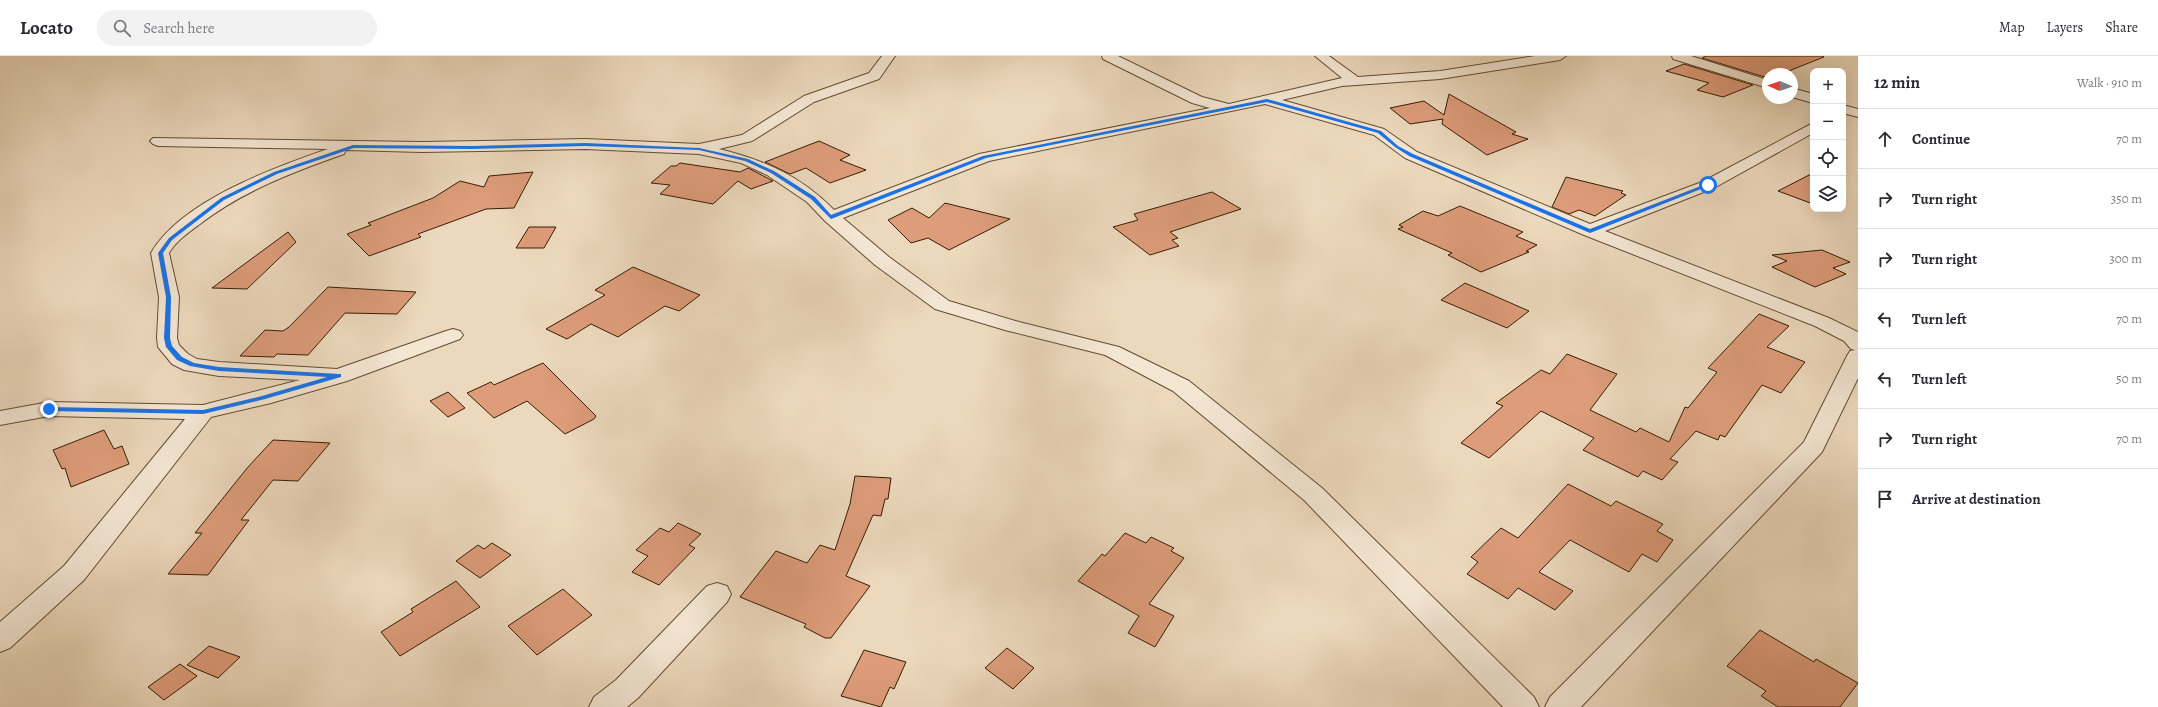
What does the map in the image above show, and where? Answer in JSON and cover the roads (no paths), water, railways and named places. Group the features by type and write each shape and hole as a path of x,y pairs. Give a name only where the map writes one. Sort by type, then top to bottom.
{"street":[{"path":"699,149 747,138 809,99 874,76 889,56"},
{"path":"1108,56 1197,100 1231,108"},
{"path":"1321,56 1355,81"},
{"path":"831,217 985,157 1231,108 1342,82 1440,75 1560,56"},
{"path":"1678,56 1762,82"},
{"path":"1798,94 1810,98"},
{"path":"1267,100 1373,130 1411,155 1590,231 1822,322 1851,337 1858,345"},
{"path":"1590,231 1708,185 1810,129"},
{"path":"158,141 353,147 472,148 585,144 699,149 746,160 773,172 813,198 831,217 882,261 942,305 1012,326 1112,351 1181,386 1313,494 1523,707"},
{"path":"339,376 219,369 192,365 180,359 169,347 167,338 169,297 160,253 170,239 222,199 280,171 353,147"},
{"path":"0,418 49,409 203,412 263,398 339,376 393,358 453,335"},
{"path":"1561,707 1814,446 1858,356"},
{"path":"0,640 74,573 203,412"},
{"path":"605,707 628,689 717,594"}]}
